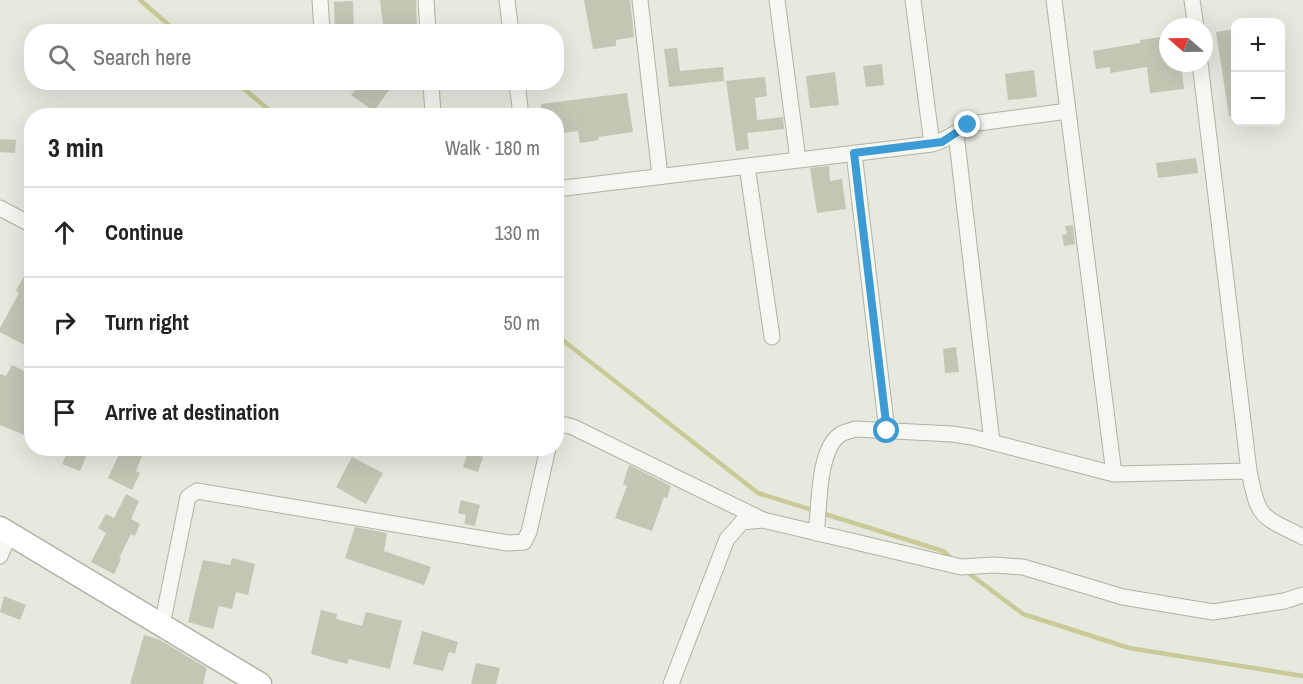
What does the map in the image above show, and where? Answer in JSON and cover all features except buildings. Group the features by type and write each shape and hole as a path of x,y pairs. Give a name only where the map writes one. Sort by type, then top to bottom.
{"street":[{"path":"320,0 322,24"},
{"path":"426,0 428,24"},
{"path":"507,0 509,24"},
{"path":"640,0 660,176"},
{"path":"777,0 798,160"},
{"path":"913,0 932,144"},
{"path":"1054,0 1114,474"},
{"path":"1192,0 1195,18"},
{"path":"1201,72 1250,471 1256,503 1269,519 1303,537"},
{"path":"431,90 433,108"},
{"path":"518,90 520,108"},
{"path":"564,188 932,144 942,142 968,125 1068,111"},
{"path":"956,133 992,442"},
{"path":"854,153 887,431"},
{"path":"747,166 772,338"},
{"path":"0,208 24,221"},
{"path":"564,425 573,427 764,520 961,567 994,564 1023,567 1123,597 1213,612 1284,601 1303,595"},
{"path":"816,533 823,469 828,452 840,435 855,429 952,434 992,442 1114,474 1250,471"},
{"path":"162,625 188,497 197,490 508,543 524,542 529,532 546,456"},
{"path":"671,684 727,539 742,522 764,520"},
{"path":"0,556 5,530 260,684"}],"waterway":[{"path":"140,0 168,24"},
{"path":"245,90 267,108"},
{"path":"564,341 758,493 943,551 952,559"},
{"path":"967,572 1023,614 1129,648 1303,676"}],"route":[{"path":"887,431 854,153 942,142 968,125"}]}
